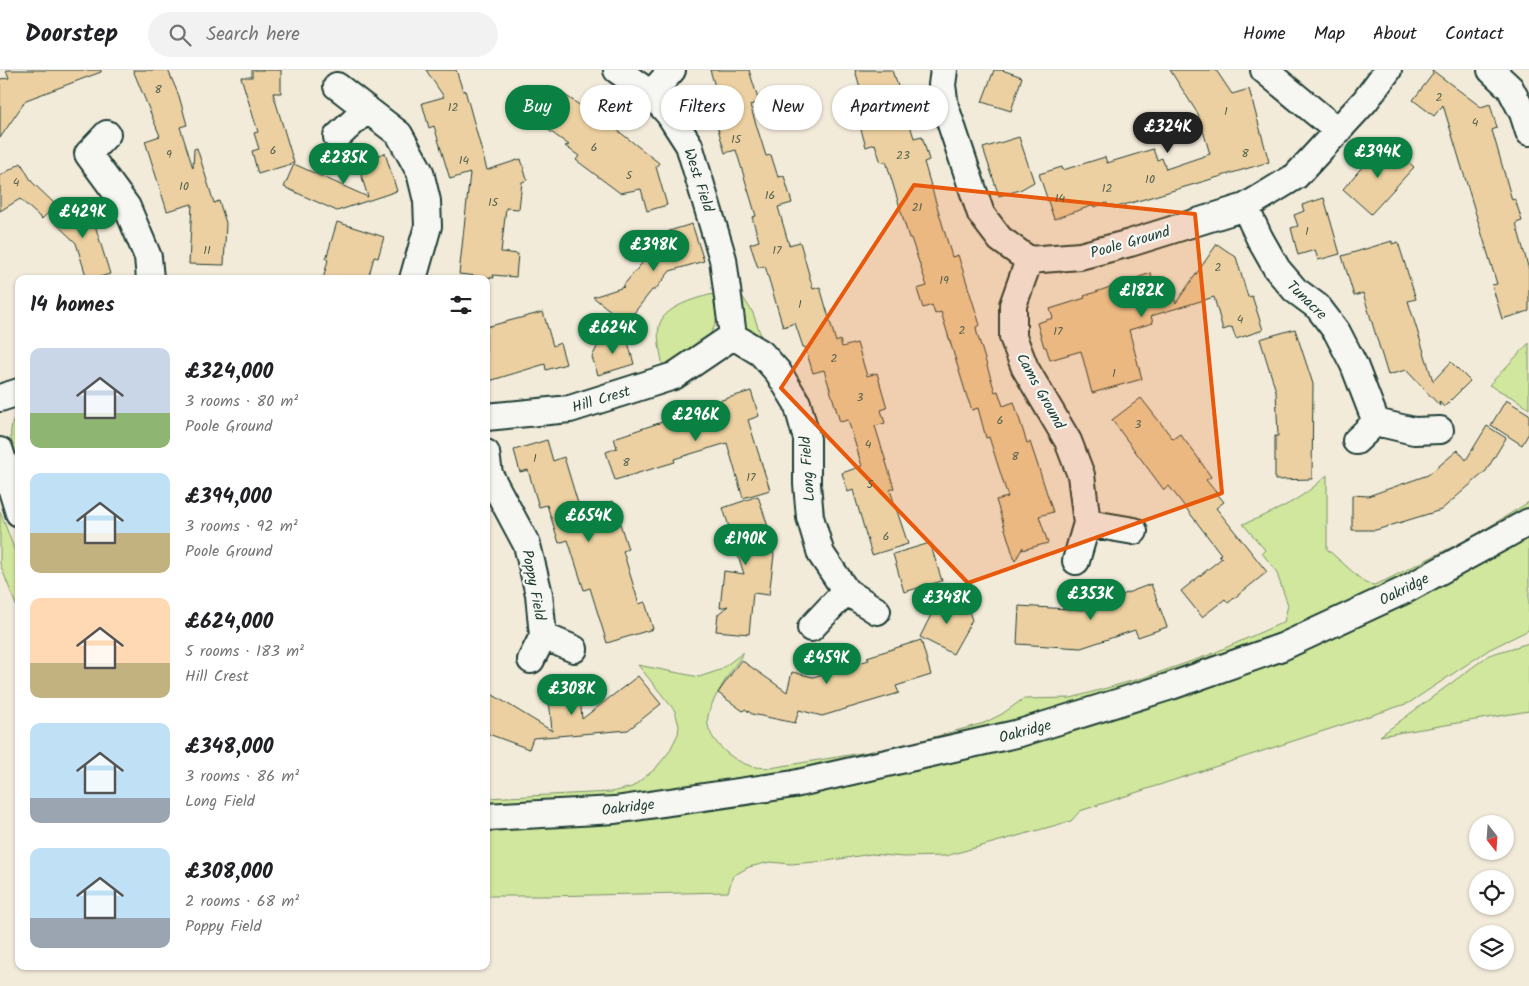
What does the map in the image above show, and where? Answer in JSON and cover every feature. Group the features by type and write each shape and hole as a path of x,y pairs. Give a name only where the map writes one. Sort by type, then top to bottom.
{"street":[{"name":"West Field","path":"617,70 638,85"},
{"path":"651,94 672,70"},
{"path":"944,70 942,85 945,106 981,214 1000,239 1029,260"},
{"path":"1264,70 1338,131"},
{"name":"Poole Ground","path":"1029,260 1080,256 1130,243 1245,207 1296,176 1365,101 1388,70"},
{"path":"1491,70 1510,88 1523,113 1529,132"},
{"path":"337,86 399,134 420,172 427,201 428,226 414,275"},
{"name":"West Field","path":"651,94 669,114 688,145 723,259 733,336"},
{"path":"337,138 367,109"},
{"path":"107,134 88,154 127,207 148,257 150,275"},
{"name":"Tunacre","path":"1245,207 1277,269 1295,290 1318,307 1337,332 1354,365 1376,422"},
{"name":"Cams Ground","path":"1029,260 1013,305 1013,336 1025,368 1068,441 1081,475 1086,523 1076,561"},
{"name":"Hill Crest","path":"490,424 570,409 674,376 733,336"},
{"name":"Long Field","path":"733,336 761,353 778,372 797,403 807,439 807,484 810,517 821,554 846,591 877,611"},
{"path":"0,398 15,393"},
{"path":"1356,441 1376,422 1414,431 1440,430"},
{"path":"0,451 15,499"},
{"name":"Poppy Field","path":"490,476 527,545 539,594 543,636 531,660"},
{"name":"Oakridge","path":"490,817 615,810 794,784 1020,733 1171,686 1282,646 1405,590 1529,522"},
{"path":"1086,523 1134,532"},
{"path":"811,628 846,591"},
{"name":"Poppy Field","path":"543,636 574,649"}],"highlighted area":[{"path":"914,185 1195,214 1222,493 968,583 781,388"}],"green space":[{"path":"739,291 753,313 762,339 748,331 744,326"},
{"path":"719,293 715,325 706,339 678,360 663,367 658,336 662,319 680,305"},
{"path":"1529,343 1529,409 1517,400 1489,385"},
{"path":"15,417 15,456 11,439"},
{"path":"1327,475 1327,549 1365,583 1374,585 1474,536 1529,502 1529,514 1443,560 1279,635 1064,713 861,763 626,797 490,804 490,798 612,792 632,787 655,769 669,752 678,734 679,726 675,711 638,665 699,677 720,670 744,652 723,683 710,708 708,724 715,740 728,754 751,766 770,768 898,747 984,723 1002,714 1023,699 1071,698 1146,677 1209,655 1284,622 1288,605 1276,571 1262,553 1265,550 1243,524 1288,504"},
{"path":"0,511 15,551 15,603 0,564"},
{"path":"1529,538 1529,630 1490,649 1409,703 1080,811 1071,821 946,856 903,857 871,854 791,864 770,862 749,867 733,876 728,892 490,896 490,829 860,782 930,768 1076,731 1147,709 1227,680 1374,618 1455,579"},
{"path":"1529,643 1529,711 1380,736 1489,655"}],"building":[{"path":"6,70 101,70 101,72 26,100 0,138 0,79 9,78"},
{"path":"133,70 168,70 179,96 187,125 180,127 193,168 194,149 197,148 214,203 219,201 226,223 224,265 189,264 192,204 167,211 145,141 160,136"},
{"path":"252,70 281,70 281,93 273,93 294,163 258,174 252,151 259,149 254,133 258,132 241,77 252,77"},
{"path":"426,70 456,70 463,91 465,90 487,170 521,159 527,180 522,182 519,209 506,208 501,252 518,254 516,277 493,275 494,278 490,278 490,275 459,274 470,173 450,179 434,126 429,128 422,103 444,97"},
{"path":"710,70 749,70 754,86 754,104 750,105 754,118 754,130 758,130 766,156 771,155 778,177 784,176 792,203 778,207 789,245 800,242 813,289 820,287 836,342 840,340 842,347 857,343 867,376 877,373 887,408 881,410 885,423 875,426 894,488 890,490 908,544 872,555 853,490 848,492 842,473 862,466 848,420 840,422 824,370 813,373 795,323 783,327 765,266 758,268 750,244 759,241 752,217 756,216 736,150 725,153 718,130 744,130 744,85 715,85"},
{"path":"855,70 892,70 897,85 859,85"},
{"path":"994,70 1002,70 1022,77 1011,111 982,102"},
{"path":"1170,70 1216,70 1232,94 1249,89 1269,162 1114,208 1113,205 1108,206 1107,203 1094,207 1094,205 1054,219 1039,174 1062,167 1063,170 1105,157 1107,163 1153,149 1157,160 1162,158 1166,169 1210,154 1198,114"},
{"path":"1432,70 1481,107 1490,104 1497,128 1492,130 1512,200 1515,199 1522,221 1516,223 1529,270 1529,311 1502,319 1492,285 1497,284 1443,105 1434,116 1413,100 1433,74"},
{"path":"570,99 580,105 580,130 617,130 659,163 656,167 667,205 647,211 641,189 620,193 576,160 579,156 565,146 569,145 548,130 570,130"},
{"path":"861,130 912,130 914,138 922,136 929,160 924,162 952,257 958,255 980,325 976,327 977,333 995,392 998,391 1003,406 1014,402 1027,443 1030,442 1053,512 1039,516 1048,543 1022,550 1023,547 1015,561 996,500 1008,497 989,437 986,438 978,408 972,410 967,397 941,312 935,314 932,305 923,308 917,289 927,286 911,238 909,238 886,161 881,163 875,144 866,147"},
{"path":"1019,137 1034,182 1020,190 999,196 983,148"},
{"path":"1391,147 1414,167 1371,214 1343,189 1378,149 1384,155"},
{"path":"385,153 397,191 337,211 284,187 294,164 368,197 357,162"},
{"path":"21,163 32,182 56,205 42,219 20,199 0,211 0,176"},
{"path":"1324,198 1340,254 1318,260 1315,250 1298,255 1291,228 1298,226 1294,215 1304,211 1302,205"},
{"path":"68,199 95,225 110,274 86,275 76,243 50,218"},
{"path":"337,222 384,237 378,258 374,257 369,275 324,275 328,260 326,259"},
{"path":"692,224 704,261 670,271 626,323 593,297 624,287 622,287 669,231"},
{"path":"1392,241 1392,244 1398,242 1416,299 1408,301 1433,381 1451,362 1470,381 1444,407 1439,401 1440,406 1406,370 1388,375 1363,293 1354,296 1342,256"},
{"path":"1217,244 1236,257 1248,297 1252,296 1263,330 1236,339 1232,327 1223,330 1214,297 1151,316 1153,323 1129,330 1142,379 1092,393 1081,351 1050,360 1037,323 1053,318 1050,309 1151,273 1154,286 1168,281 1176,303"},
{"path":"543,312 553,346 560,343 566,364 546,370 545,364 490,381 490,326"},
{"path":"1295,329 1313,384 1312,479 1275,480 1275,436 1278,436 1276,391 1260,339"},
{"path":"626,335 634,364 598,375 592,357 599,343"},
{"path":"751,391 759,416 748,420 770,490 743,498 727,443 674,459 675,462 615,480 606,452 617,448 614,438 680,416 679,413"},
{"path":"1141,398 1173,439 1180,434 1196,455 1211,477 1206,480 1224,502 1216,508 1267,572 1228,603 1225,599 1202,617 1181,591 1222,558 1219,555 1221,554 1169,486 1164,490 1112,420"},
{"path":"1506,400 1529,414 1529,433 1522,445 1491,425"},
{"path":"1487,426 1506,438 1486,471 1441,510 1376,530 1352,530 1352,495 1368,496 1428,475 1458,450 1466,460"},
{"path":"547,440 553,461 564,457 580,510 613,501 628,549 623,551 639,604 645,602 653,629 607,643 590,588 584,590 568,540 559,543 547,505 539,507 528,470 520,472 514,450"},
{"path":"758,496 769,530 767,531 774,555 769,595 753,593 749,634 716,631 718,614 728,606 720,608 724,571 744,574 723,508"},
{"path":"930,543 942,581 904,592 893,554"},
{"path":"1151,584 1167,627 1138,637 1135,630 1081,648 1017,644 1019,606 1084,610 1123,597 1122,595"},
{"path":"938,601 966,603 972,620 953,654 920,637"},
{"path":"921,640 931,675 896,686 899,693 822,716 799,710 795,723 752,714 745,709 743,711 718,693 741,660 787,692 792,672 813,677 869,660 867,657"},
{"path":"638,676 661,704 628,730 533,738 529,749 490,734 490,700 493,695 552,731 549,699 580,696 582,719"}]}
